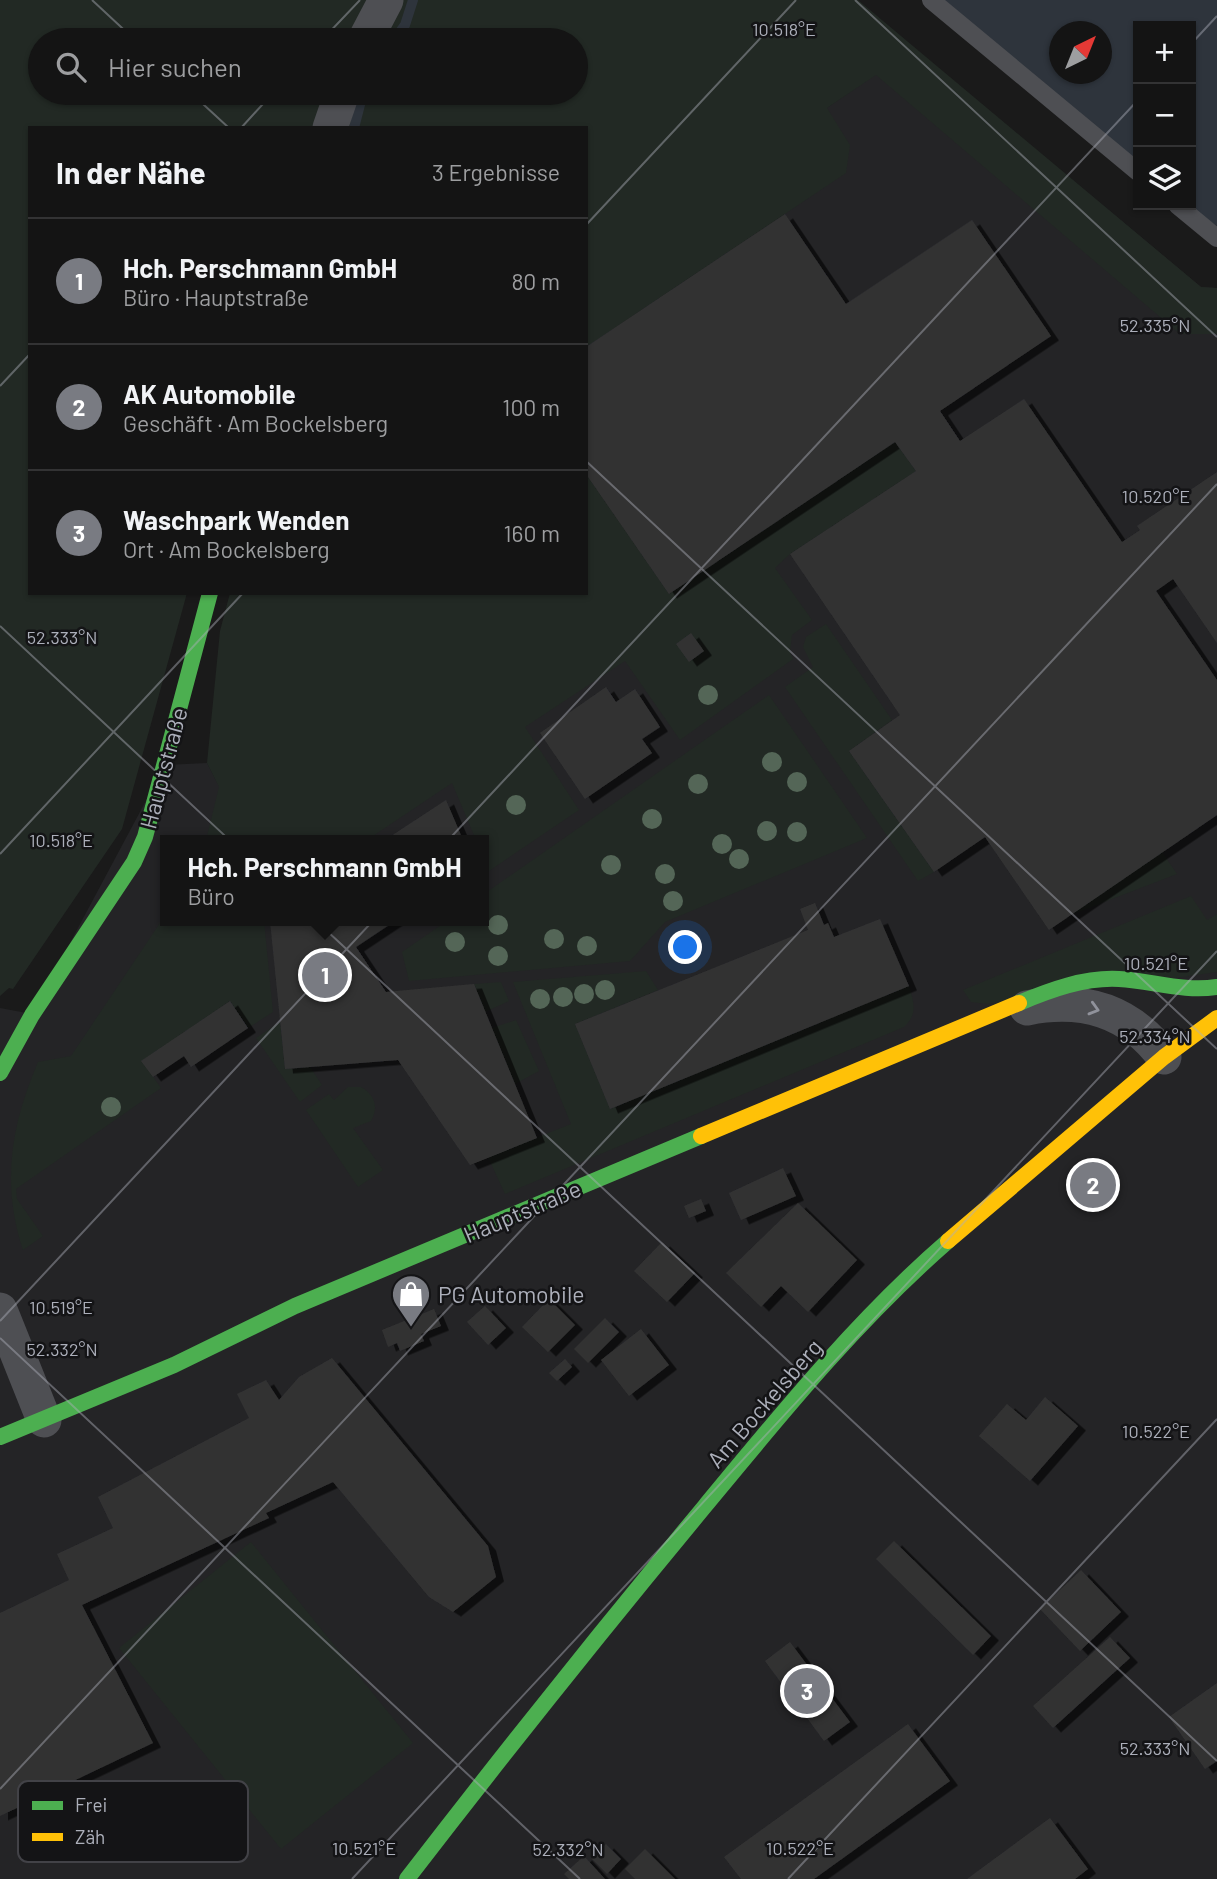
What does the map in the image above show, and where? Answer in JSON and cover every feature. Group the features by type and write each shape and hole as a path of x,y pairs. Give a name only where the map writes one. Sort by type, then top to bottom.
{"street":[{"path":"371,28 386,0"},
{"path":"331,126 338,105"},
{"name":"Hauptstraße","path":"0,1073 32,1015 134,862 145,837 209,595"},
{"name":"Hauptstraße","path":"0,1437 174,1364 295,1306 1003,1013 1048,991 1086,981 1119,979 1184,991 1217,987"},
{"name":"Hauptstraße","path":"1003,1013 1058,1001 1087,1007 1115,1015 1135,1027 1164,1057"},
{"name":"Am Bockelsberg","path":"407,1879 557,1685 742,1461 897,1285 1164,1057 1217,1018"},
{"path":"0,1310 44,1420"}],"lane":[{"path":"931,0 1133,168"},
{"path":"1183,210 1217,238"}],"shaded area":[{"path":"0,0 858,0 1201,287 1217,288 1217,334 1180,334 876,75 827,108 850,145 846,173 588,346 588,126 28,126 28,595 186,595 122,829 13,989 9,988 0,996"},
{"path":"944,0 1217,0 1217,226 1193,210 1196,210 1196,21 1133,21 1133,160"},
{"path":"914,48 1201,287 1217,288 1217,1879 0,1879 0,1008 32,1014 165,765 207,763 244,835 160,835 160,926 489,926 489,835 257,835 606,614 588,586 588,272"},
{"path":"895,442 916,471 790,554 775,568 812,620 792,635 790,652 793,659 680,740 625,661 525,727 579,810 489,871 489,835 474,835 452,783 374,835 207,835 219,787 207,763 220,631 229,595 588,595 588,477 669,594"},
{"path":"826,624 892,720 849,751 934,872 918,881 785,687 813,667 803,647 806,637"},
{"path":"769,695 867,838 665,922 630,961 409,981 402,952 440,926 489,926 489,891"},
{"path":"1162,852 1177,874 1068,916"},
{"path":"1191,896 1207,920 1217,914 1217,972 988,1004 971,1002 963,990"},
{"path":"160,923 160,926 264,926 273,1012 248,1028 230,1001 142,1061 161,1088 16,1189 17,1199 43,1236 23,1250 12,1202 11,1178 12,1155 21,1109 38,1062 71,1056"},
{"path":"646,971 658,990 575,1024 610,1109 909,986 913,1013 904,1027 505,1194 488,1157 571,1124 513,982"},
{"path":"501,982 509,1001 485,1012 474,984"},
{"path":"516,1020 539,1071 515,1084 492,1028"},
{"path":"280,1022 285,1069 310,1067 322,1085 300,1102 256,1038"},
{"path":"348,1087 361,1087 370,1094 374,1102 375,1111 371,1121 353,1128 383,1170 358,1187 306,1110 329,1094 334,1100"},
{"path":"251,1542 413,1743 281,1849 248,1808 248,1781 226,1781 119,1648"}],"building":[{"path":"785,214 846,304 972,220 1051,336 940,411 960,441 1024,399 1122,542 1140,530 1137,526 1217,472 1217,643 1173,579 1156,591 1217,680 1217,815 1049,930 985,837 934,872 849,751 900,715 790,554 916,471 895,442 669,594 588,477 588,346"},
{"path":"691,633 704,651 689,662 676,644"},
{"path":"606,687 616,702 635,689 660,727 642,739 652,753 585,799 540,733"},
{"path":"446,800 461,835 393,835"},
{"path":"815,903 824,925 828,923 834,937 880,919 909,986 610,1109 575,1024 808,930 800,909"},
{"path":"271,926 388,926 356,947 386,992 474,984 537,1138 470,1165 398,1060 285,1069"},
{"path":"230,1001 248,1028 191,1067 184,1056 153,1077 141,1061"},
{"path":"783,1168 796,1196 741,1220 729,1193"},
{"path":"701,1199 706,1211 689,1218 684,1206"},
{"path":"798,1203 857,1260 808,1312 781,1286 761,1307 726,1273"},
{"path":"662,1242 695,1273 667,1302 634,1271"},
{"path":"549,1299 575,1325 548,1352 522,1327"},
{"path":"485,1306 506,1328 488,1345 467,1322"},
{"name":"PG Automobile","path":"434,1309 441,1326 421,1334 424,1341 400,1351 397,1343 388,1347 382,1330"},
{"path":"605,1318 619,1332 588,1363 574,1349"},
{"path":"641,1329 669,1365 629,1396 601,1360"},
{"path":"332,1358 488,1546 496,1577 453,1612 429,1597 333,1482 266,1513 269,1518 82,1605 153,1743 73,1781 18,1781 18,1807 0,1816 0,1613 69,1580 57,1554 113,1528 98,1497 249,1418 237,1394 266,1380 279,1400 299,1377"},
{"path":"565,1359 572,1367 557,1381 549,1373"},
{"path":"1045,1397 1078,1426 1030,1481 979,1436 1007,1404 1026,1420"},
{"path":"894,1541 991,1636 973,1655 876,1559"},
{"path":"1081,1570 1121,1612 1080,1651 1040,1609"},
{"path":"1110,1637 1130,1658 1053,1728 1033,1706"},
{"path":"790,1642 850,1722 824,1741 765,1661"},
{"path":"1217,1683 1217,1761 1205,1769 1169,1717"},
{"path":"908,1724 950,1781 814,1879 741,1879 724,1857"},
{"path":"1050,1818 1088,1869 1075,1879 967,1879"},
{"path":"606,1844 621,1859 607,1874 592,1859"},
{"path":"645,1849 675,1879 635,1879 625,1869"},
{"path":"584,1856 605,1879 569,1879 564,1874"}],"waterway":[{"path":"403,28 413,0"},
{"path":"355,126 360,105"}],"traffic: fast":[{"path":"0,1073 32,1015 134,862 145,837 209,595"},
{"path":"1019,1003 1068,985 1093,980 1119,979 1192,988 1217,987"},
{"path":"0,1437 174,1365 295,1306 701,1136"},
{"path":"407,1879 591,1645 792,1402 883,1302 948,1241"}],"traffic: slow":[{"path":"701,1136 1019,1003"},
{"path":"948,1241 1164,1057 1217,1018"}],"place":[{"name":"Hch. Perschmann GmbH","path":"325,975"},
{"name":"AK Automobile","path":"1093,1185"},
{"name":"PG Automobile","path":"411,1328"},
{"name":"Waschpark Wenden","path":"807,1691"}]}
